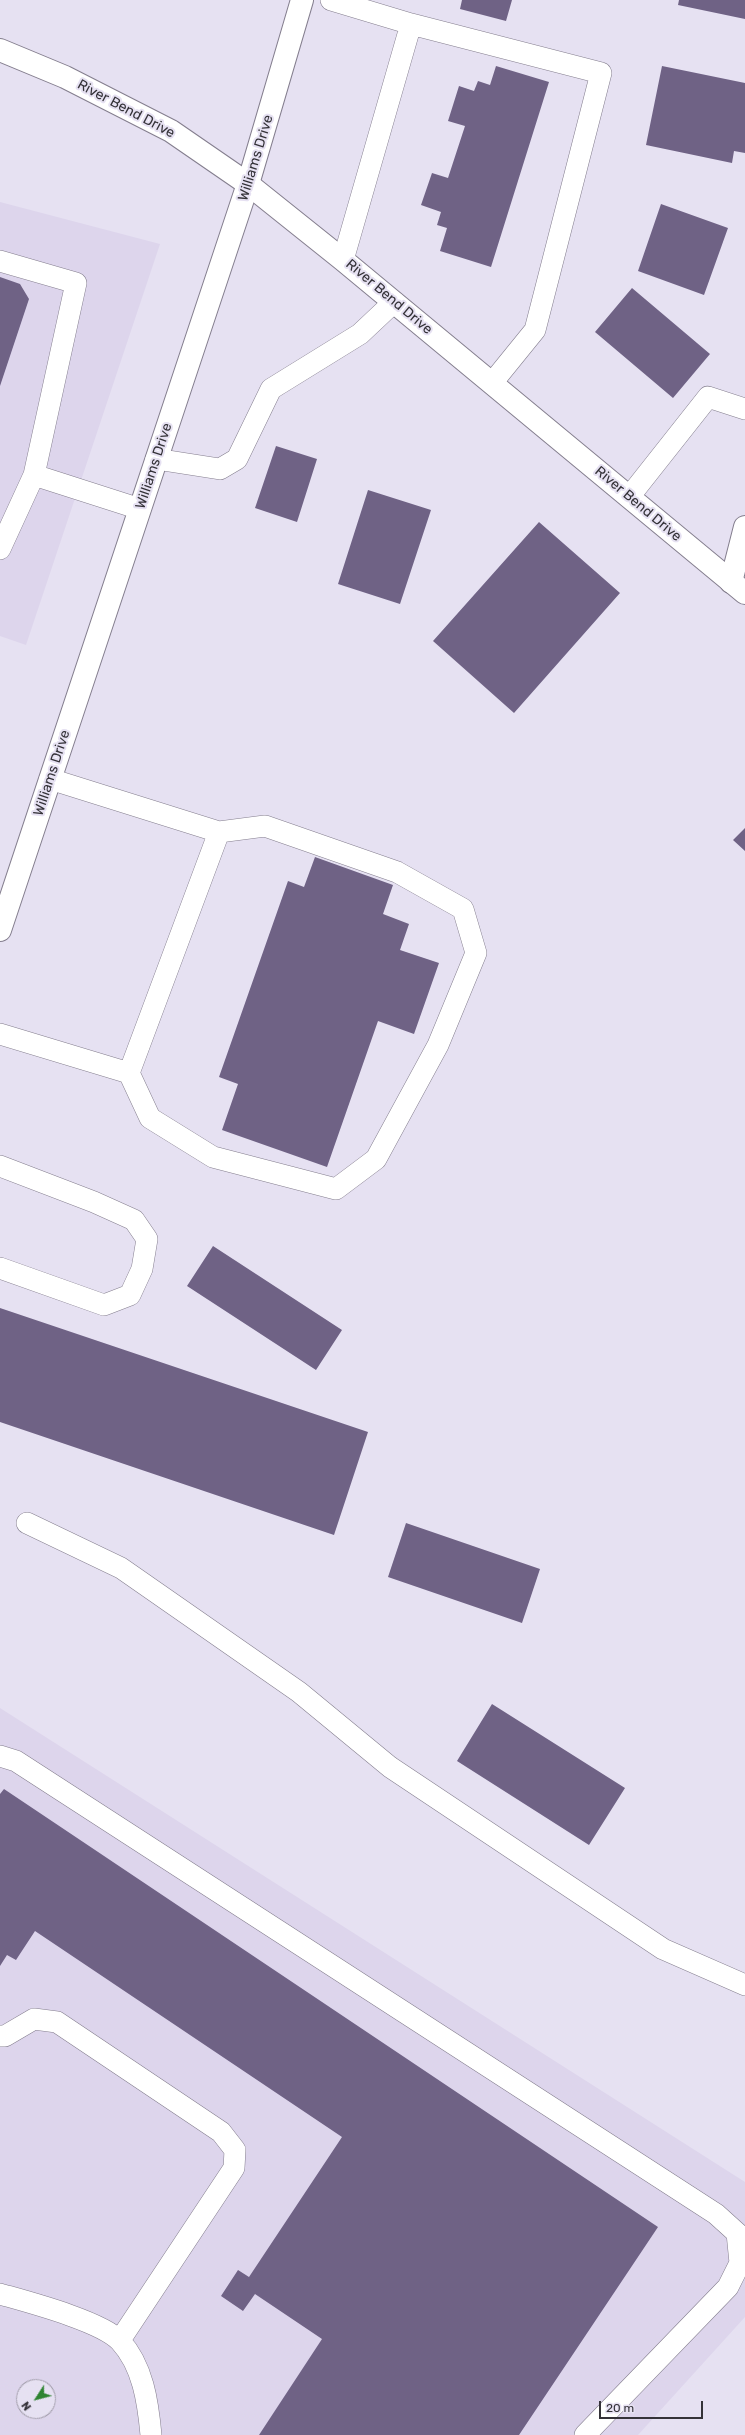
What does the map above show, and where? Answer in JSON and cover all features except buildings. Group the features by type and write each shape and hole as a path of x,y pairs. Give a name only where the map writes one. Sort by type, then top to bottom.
{"main road":[{"name":"Williams Drive","path":"0,930 5,896 50,779 248,184 302,0"},
{"name":"River Bend Drive","path":"0,50 66,77 171,131 248,184 394,302 738,588"},
{"path":"738,588 745,527"}],"lane":[{"path":"331,0 411,24 601,74 535,330 492,383"},
{"path":"343,260 411,24"},
{"path":"0,261 76,283 34,475 0,549"},
{"path":"156,459 220,469 237,459 271,389 360,334 394,302"},
{"path":"629,497 708,398 745,409"},
{"path":"34,475 140,509"},
{"path":"50,779 219,832 265,826 397,872 463,909 476,953 438,1045 376,1159 336,1189 213,1157 150,1118 130,1073 219,832"},
{"path":"0,1034 130,1073"},
{"path":"0,1166 94,1202 134,1220 147,1239 142,1269 130,1295 104,1305 0,1268"},
{"path":"27,1523 120,1568 299,1692 390,1767 663,1949 745,1985"},
{"path":"0,1756 16,1761 716,2214 737,2233 740,2263 728,2287 585,2435"},
{"path":"0,2036 5,2036 34,2019 56,2022 221,2132 235,2150 234,2168 120,2340"},
{"path":"0,2294 56,2311 105,2330 120,2340 142,2381 148,2402 151,2435"}],"shaded area":[{"path":"0,202 160,244 26,645 0,636"},
{"path":"0,1708 745,2182 745,2317 638,2435 0,2435"}]}
